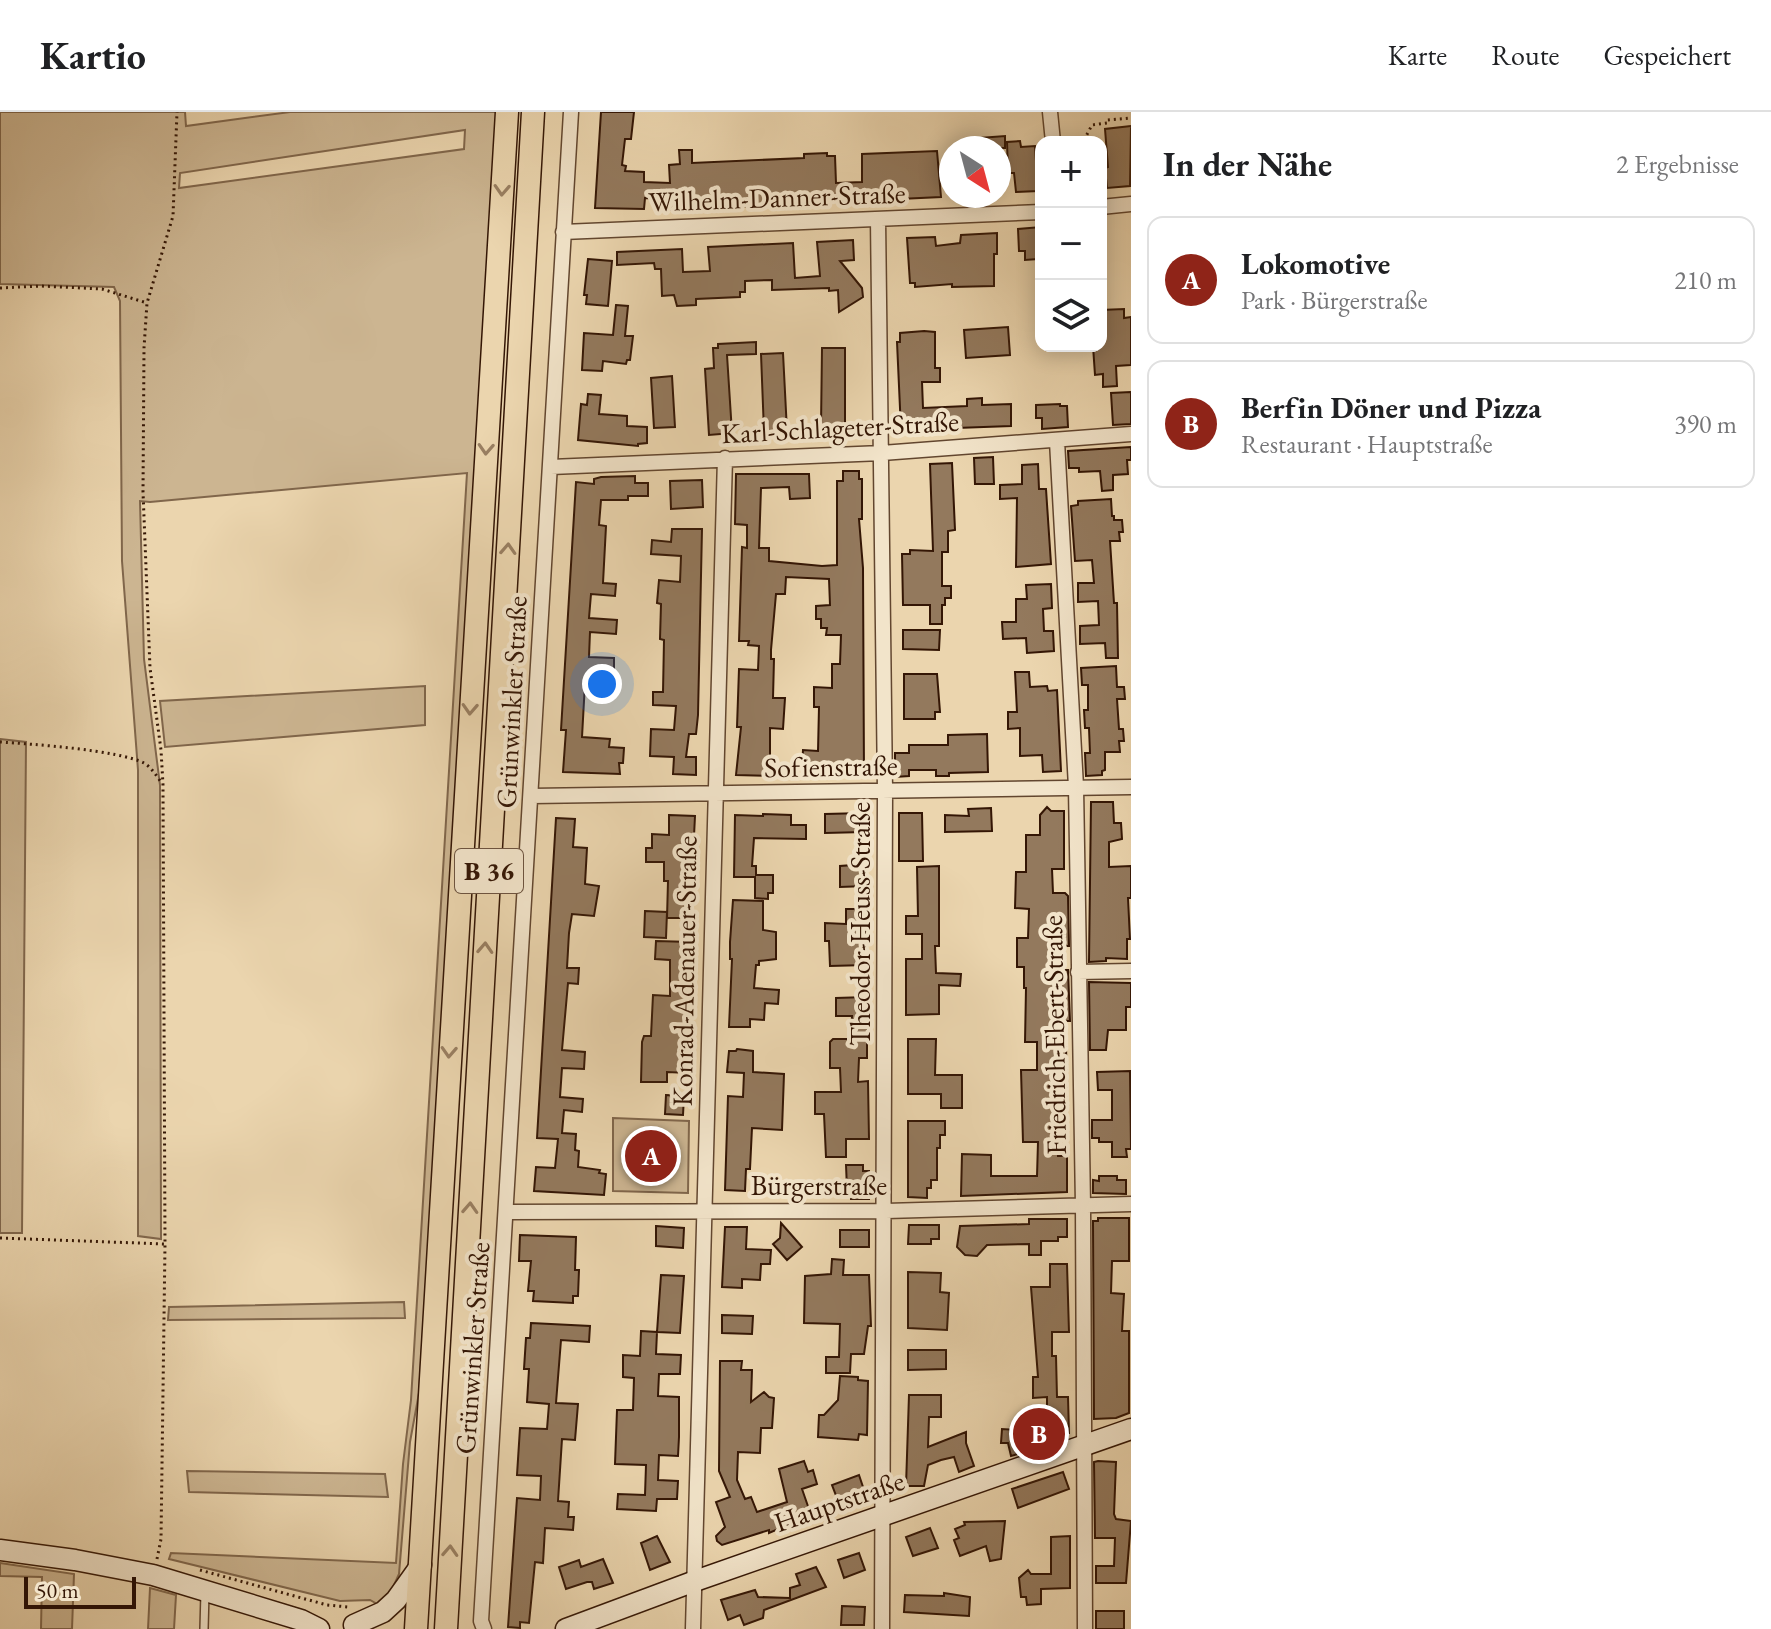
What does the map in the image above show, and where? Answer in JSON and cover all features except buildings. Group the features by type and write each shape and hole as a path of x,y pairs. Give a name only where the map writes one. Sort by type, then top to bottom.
{"main road":[{"name":"B 36","path":"416,1629 507,112"},
{"name":"B 36","path":"446,1629 533,112"}],"street":[{"name":"Grünwinkler Straße","path":"482,1625 571,112"},
{"path":"1050,112 1052,136"},
{"path":"1107,206 1131,204"},
{"name":"Wilhelm-Danner-Straße","path":"563,232 1035,212"},
{"name":"Theodor-Heuss-Straße","path":"878,219 885,791 886,1211 882,1629"},
{"name":"Karl-Schlageter-Straße","path":"551,467 882,453 1131,434"},
{"name":"Friedrich-Ebert-Straße","path":"1057,441 1076,787 1083,1205 1085,1629"},
{"name":"Konrad-Adenauer-Straße","path":"693,1629 725,458"},
{"name":"Sofienstraße","path":"532,796 1131,787"},
{"path":"1078,972 1131,971"},
{"name":"Bürgerstraße","path":"506,1212 886,1211 1131,1204"},
{"name":"Hauptstraße","path":"566,1629 1131,1429"},
{"path":"0,1550 155,1568 206,1580 310,1625 362,1627 396,1600 421,1565"}],"lane":[{"path":"204,1629 206,1580"}],"path":[{"path":"155,1568 161,1523 165,1244 163,785 150,668 143,492 147,303 173,216 177,112"},
{"path":"1086,136 1092,125 1128,118 1125,112"},
{"path":"0,288 41,286 102,289 147,303"},
{"path":"0,742 106,754 143,763 163,785"},
{"path":"0,1238 165,1244"},
{"path":"206,1580 327,1605 347,1607 370,1604 383,1612"}],"shaded area":[{"path":"0,112 185,112 186,126 290,112 500,112 419,1393 410,1442 399,1574 390,1594 379,1605 370,1600 340,1601 169,1559 171,1553 396,1563 411,1400 467,473 140,501 144,659 160,785 161,1239 138,1236 138,770 122,561 120,301 114,287 0,284","holes":["465,130 464,149 179,188 180,173"]},
{"path":"425,686 425,725 165,747 160,701"},
{"path":"0,739 26,742 22,1233 0,1233"},
{"path":"613,1118 689,1121 688,1193 613,1191"},
{"path":"404,1302 405,1318 168,1320 169,1307"},
{"path":"187,1471 385,1474 388,1497 189,1492"},
{"path":"0,1563 74,1574 72,1629 41,1629 42,1577 0,1576"},
{"path":"150,1588 176,1595 174,1629 148,1629"}],"place":[{"name":"Lokomotive","path":"651,1156"},
{"name":"Berfin Döner und Pizza","path":"1039,1434"}]}
